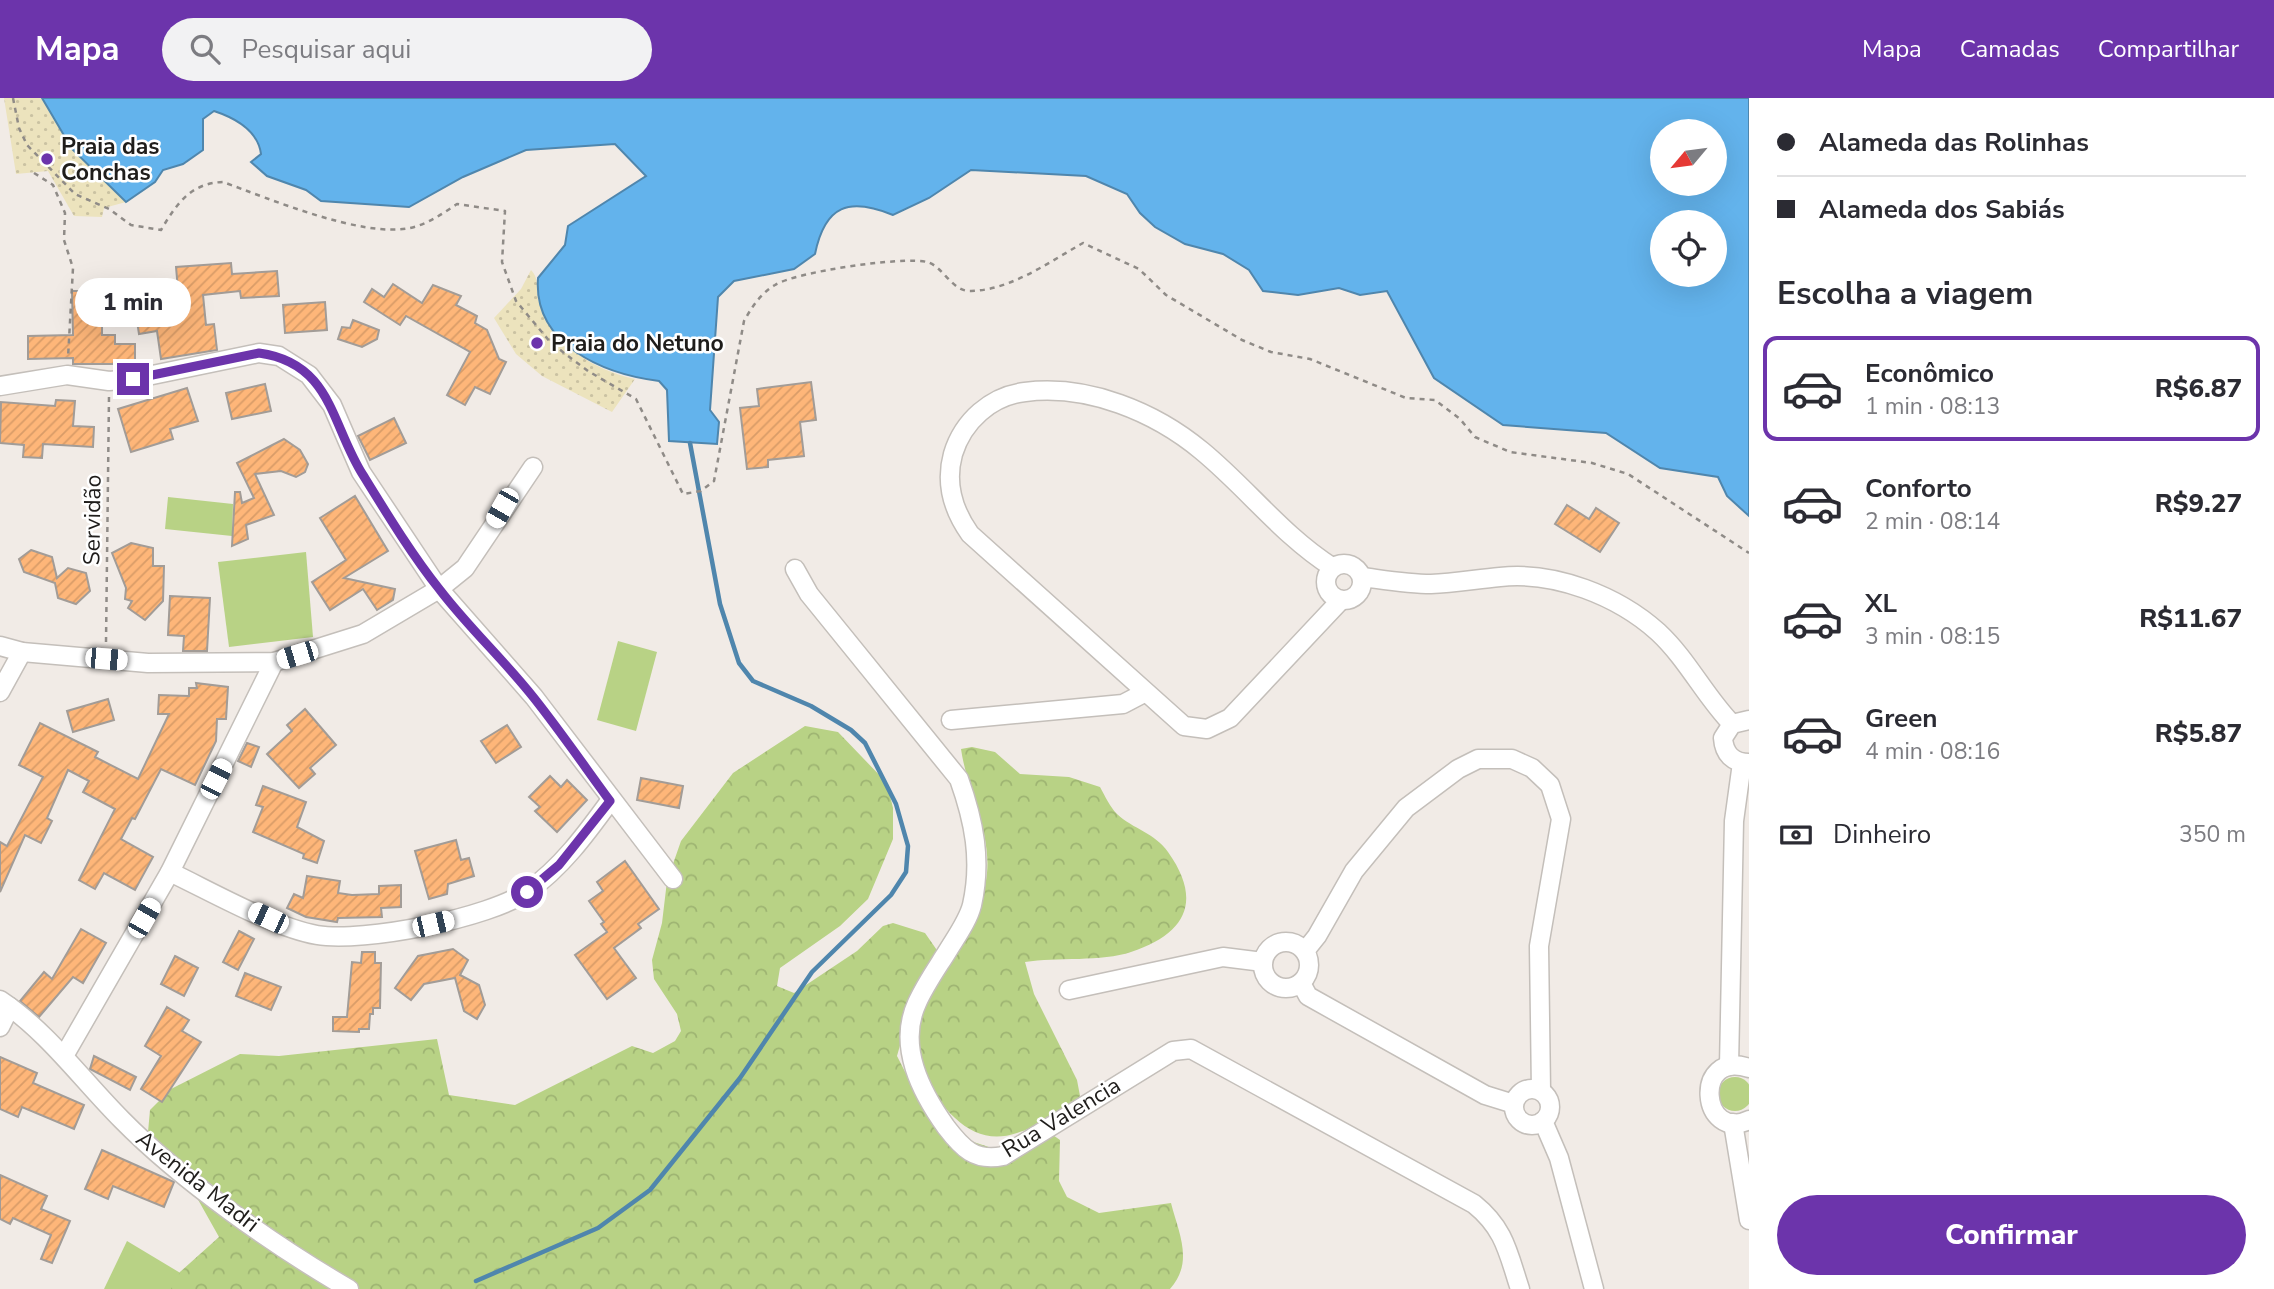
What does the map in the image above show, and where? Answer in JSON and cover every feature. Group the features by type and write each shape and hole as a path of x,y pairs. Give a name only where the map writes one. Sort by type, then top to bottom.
{"street":[{"path":"0,386 67,375 109,381 167,373 259,353 279,356 296,364 332,405 361,472 439,589 534,697 610,801 673,879"},
{"path":"1332,567 1278,527 1205,453 1144,414 1100,398 1055,392 1018,393 992,403 971,420 952,457 950,484 962,523 970,534 1144,693 1184,726 1207,729 1223,723 1323,624 1342,600 1355,596 1360,591 1362,577"},
{"path":"0,646 22,652 148,663 274,662 363,634 439,589 465,568 478,551 502,508 533,467"},
{"path":"1342,600 1329,593 1326,587 1328,573 1332,567 1339,564 1353,566 1362,577 1428,584 1522,577 1584,589 1622,607 1656,631 1688,664 1713,704 1740,722 1726,730 1724,747 1727,755 1746,763 1734,821 1729,1066"},
{"name":"Rua Valencia","path":"795,569 809,594 959,779 970,811 976,835 977,870 971,907 917,1002 910,1043 913,1065 921,1084 964,1150 978,1157 1003,1156 1173,1051 1191,1049 1474,1204 1493,1219 1505,1243 1520,1289"},
{"path":"0,692 22,652"},
{"path":"64,1056 170,872 274,662"},
{"path":"951,720 1123,704 1144,693"},
{"path":"1305,951 1317,936 1354,871 1406,808 1458,769 1478,759 1511,759 1532,768 1542,775 1555,795 1561,819 1539,946 1541,1091 1550,1102 1548,1116 1537,1124 1523,1122 1517,1118 1514,1104 1521,1092 1527,1089 1541,1091"},
{"path":"170,872 268,918 317,935 395,932 497,908 527,892 559,865 610,801"},
{"path":"1280,942 1289,942 1305,951 1309,968 1301,983 1292,987 1275,985 1264,971 1263,962 1272,946 1280,942"},
{"path":"1069,990 1223,957 1263,962"},
{"path":"1301,983 1308,996 1485,1096 1514,1104"},
{"path":"0,1027 5,1004"},
{"name":"Avenida Madri","path":"5,1004 64,1056 121,1120 164,1160 277,1242 349,1289"},
{"path":"1749,1068 1729,1066 1719,1071 1708,1090 1714,1112 1741,1122 1749,1220"},
{"path":"1543,1121 1556,1149 1594,1289"}],"path":[{"path":"13,98 19,128 27,145 48,169 75,194 109,209 131,225 161,230 174,208 203,183 223,182 345,223 380,229 408,229 432,221 457,204 505,211 502,262 516,301 551,343 588,371 636,399 682,494 701,491 713,481 744,321 758,298 777,283 877,261 909,259 931,263 949,281 967,292 986,289 1026,275 1083,243 1139,269 1166,295 1242,340 1271,352 1310,359 1406,398 1435,401 1460,419 1475,437 1510,452 1592,463 1628,474 1749,553"},
{"path":"34,173 53,185 65,213 64,240 74,268 67,375"},
{"name":"Servidão","path":"106,659 109,381"}],"green space":[{"path":"168,497 233,504 232,536 165,529"},
{"path":"306,552 313,637 229,647 218,562"},
{"path":"618,641 657,652 636,731 597,720"},
{"path":"805,726 838,732 887,783 893,808 893,839 868,899 840,926 780,968 777,986 794,993 857,951 883,926 893,923 925,933 941,956 910,1010 897,1056 930,1121 940,1131 998,1150 1050,1133 1060,1140 1059,1181 1067,1197 1099,1213 1171,1203 1181,1237 1183,1258 1177,1279 1170,1289 171,1289 180,1272 219,1237 187,1180 152,1145 148,1132 150,1110 171,1089 240,1054 279,1056 437,1039 449,1095 515,1105 632,1046 653,1053 675,1041 681,1031 677,1014 654,979 652,960 662,923 667,881 681,841 733,773"},
{"path":"972,747 995,752 1020,774 1069,777 1100,787 1117,814 1163,846 1179,870 1185,886 1183,914 1165,936 1150,945 1107,957 1025,962 1034,994 1077,1080 1080,1096 1070,1108 1053,1119 1017,1133 1000,1136 976,1132 955,1118 936,1095 923,1067 920,1052 919,1036 925,1007 970,926 984,892 987,873 985,841 961,749"},
{"path":"1735,1077 1747,1082 1747,1106 1735,1111 1723,1106 1718,1094 1723,1082"},
{"path":"127,1241 187,1277 181,1289 104,1289"}],"sand":[{"name":"Praia das Conchas","path":"4,98 42,98 72,149 126,202 104,208 102,217 74,216 48,171 16,174"},
{"name":"Praia do Netuno","path":"531,270 536,278 540,305 555,333 591,362 635,379 612,412 542,376 516,354 494,318 521,289"}],"water":[{"path":"42,98 1749,98 1749,516 1727,496 1718,477 1660,468 1606,433 1503,425 1434,378 1387,291 1360,295 1339,288 1298,295 1263,291 1249,270 1223,254 1185,244 1155,227 1140,213 1127,194 1086,176 971,170 929,198 893,215 864,207 841,209 832,215 825,225 815,254 794,269 734,281 718,297 710,410 719,422 717,444 669,441 667,390 659,381 616,371 576,352 560,338 547,321 540,301 538,278 565,245 568,226 646,176 615,144 526,150 463,177 409,207 321,201 306,190 267,176 251,162 261,154 250,132 230,117 214,111 203,119 203,150 183,164 163,170 155,182 126,202 72,149"}],"building":[{"path":"231,263 232,274 277,271 279,296 241,298 240,291 203,295 206,325 214,324 217,350 161,359 157,331 139,334 135,308 179,301 176,267"},
{"path":"393,284 422,303 433,285 461,296 456,305 477,316 475,323 487,330 499,359 506,362 490,394 475,387 465,405 447,395 470,352 406,316 400,325 364,302 372,289 384,297"},
{"path":"72,291 102,291 102,335 115,335 115,344 135,344 135,364 73,364 73,358 28,359 28,336 73,335"},
{"path":"325,302 327,330 285,333 283,305"},
{"path":"353,320 379,330 377,339 362,347 338,339 342,327 350,328"},
{"path":"811,382 816,420 800,422 804,456 768,460 768,467 747,469 740,408 759,406 757,389"},
{"path":"265,384 271,411 232,419 226,393"},
{"path":"187,388 198,421 170,429 173,439 131,452 118,409"},
{"path":"56,400 75,401 73,426 94,427 93,447 43,444 42,458 23,457 24,445 0,443 1,402 55,406"},
{"path":"394,418 406,443 370,460 358,436"},
{"path":"284,439 300,450 308,464 305,472 296,477 281,471 255,474 274,515 246,525 248,539 232,546 235,492 240,492 242,503 254,498 237,463"},
{"path":"355,496 388,551 344,578 395,589 393,600 377,610 363,589 330,610 312,582 346,560 320,518"},
{"path":"1567,505 1589,519 1596,508 1619,523 1600,552 1555,524"},
{"path":"131,543 153,548 153,566 164,566 163,601 145,620 128,608 132,601 125,599 126,588 112,553"},
{"path":"31,550 52,557 57,578 68,568 86,573 90,591 76,604 58,598 55,583 24,572 19,559"},
{"path":"170,596 210,598 207,651 183,651 184,636 168,635"},
{"path":"196,683 228,687 226,719 217,719 216,741 195,785 161,769 135,819 132,818 121,839 153,857 135,890 104,873 95,889 79,880 115,809 83,792 89,781 68,770 47,818 52,821 41,843 25,835 0,892 0,842 7,846 43,777 19,765 40,723 98,752 95,757 138,779 169,714 158,714 159,695 189,696 189,688 197,688"},
{"path":"108,699 114,720 73,732 67,711"},
{"path":"305,709 336,745 310,768 315,774 299,788 267,754 292,731 287,725"},
{"path":"507,725 521,747 496,763 481,741"},
{"path":"247,743 259,747 251,767 238,761"},
{"path":"550,776 561,787 567,780 587,800 557,832 535,811 540,807 529,797"},
{"path":"641,778 683,786 679,808 637,800"},
{"path":"263,786 306,802 297,827 324,841 317,863 303,858 304,854 253,832 263,807 256,805"},
{"path":"456,840 461,860 469,858 474,876 448,884 447,894 429,899 415,851"},
{"path":"625,861 659,909 638,924 641,928 614,948 636,978 607,999 575,955 607,932 601,924 604,922 589,901 603,891 597,882"},
{"path":"307,876 340,881 338,893 352,895 379,894 379,886 401,885 401,907 381,908 382,917 338,918 337,922 306,917 287,908 294,894 303,898"},
{"path":"81,929 106,943 83,983 73,977 39,1017 20,1001 44,972 52,979"},
{"path":"239,931 254,939 238,970 223,962"},
{"path":"453,949 468,960 460,975 479,985 485,1005 477,1019 464,1011 455,978 424,984 411,1000 395,988 418,956"},
{"path":"362,952 375,952 375,963 381,963 380,1008 373,1008 369,1029 359,1029 359,1032 333,1031 333,1017 347,1017 352,962 361,963"},
{"path":"175,956 198,968 184,996 161,984"},
{"path":"245,973 281,987 271,1010 236,996"},
{"path":"167,1007 189,1020 182,1031 201,1042 162,1102 141,1089 161,1056 145,1046"},
{"path":"94,1056 136,1077 130,1090 90,1069"},
{"path":"0,1057 37,1073 33,1083 84,1105 74,1129 22,1107 18,1117 0,1109"},
{"path":"102,1150 174,1182 164,1207 113,1186 108,1199 85,1189"},
{"path":"0,1175 47,1196 41,1209 70,1221 52,1263 41,1259 51,1235 13,1218 10,1224 0,1219"}],"waterway":[{"path":"476,1281 598,1228 650,1190 740,1078 812,972 891,895 906,872 908,846 896,804 865,743 851,730 811,706 753,681 739,663 720,604 690,443"}],"place":[{"name":"Praia das Conchas","path":"47,159"},
{"name":"Praia do Netuno","path":"537,343"}],"route":[{"path":"133,379 259,353 279,356 296,364 332,405 361,472 439,589 534,697 610,801 559,865 527,892"}]}
